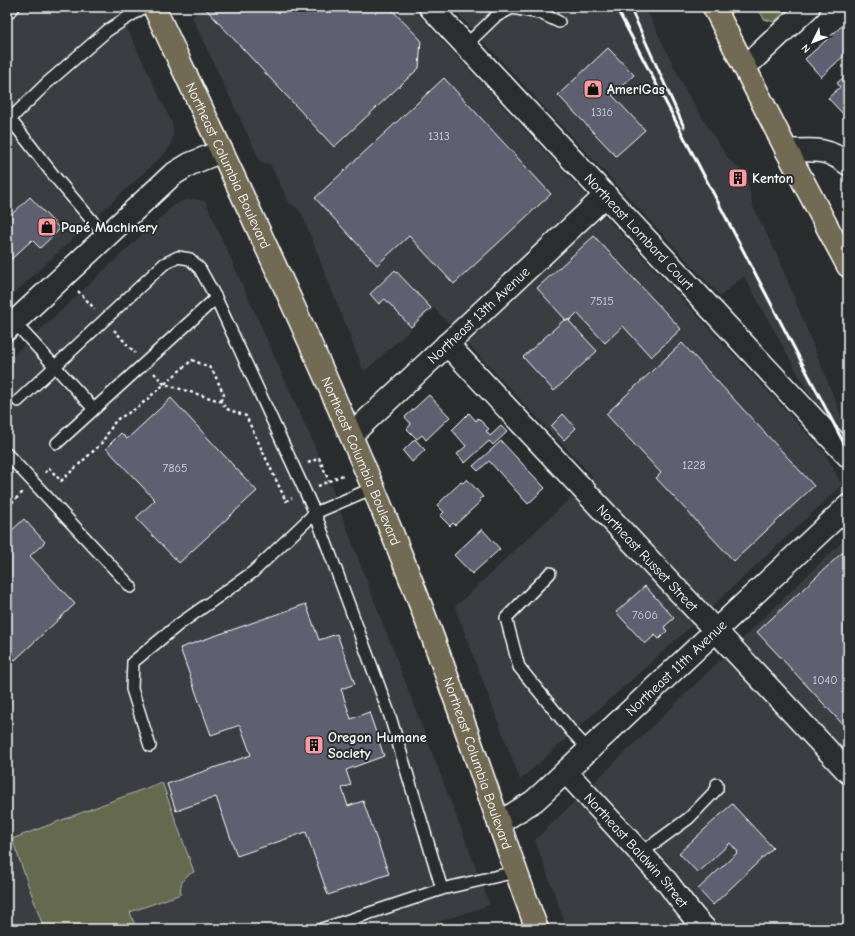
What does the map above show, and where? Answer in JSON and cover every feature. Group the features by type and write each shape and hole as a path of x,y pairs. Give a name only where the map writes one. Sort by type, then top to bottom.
{"main road":[{"name":"Northeast Columbia Boulevard","path":"154,7 312,345 351,434 406,567 439,655 515,872 537,929"},
{"path":"714,7 787,151 848,266"}],"street":[{"name":"Northeast Lombard Court","path":"430,7 848,456"},
{"path":"745,67 809,7"},
{"path":"787,151 817,150 831,153 848,164"},
{"path":"10,326 172,175 190,164 222,151"},
{"name":"Northeast 13th Avenue","path":"351,434 606,195"},
{"name":"Northeast Russet Street","path":"447,344 848,772"},
{"name":"Northeast 11th Avenue","path":"499,823 534,801 566,772 848,506"},
{"name":"Northeast Baldwin Street","path":"566,772 667,882 698,927"}],"lane":[{"path":"7,14 14,7"},
{"path":"106,237 8,120 47,83 108,30 144,7"},
{"path":"466,45 495,17 512,8 540,13 560,22"},
{"path":"18,401 164,264 178,257 190,259 200,269 216,298 315,512 389,713 442,890"},
{"path":"57,443 216,298"},
{"path":"10,326 55,366 94,409"},
{"path":"7,454 131,587"},
{"path":"150,746 132,689 132,662 178,625 253,572 315,512 373,488"},
{"path":"550,573 506,618 519,667 572,732 589,750"},
{"path":"641,853 689,818 717,789 718,784"},
{"path":"322,929 442,890 515,872"}],"path":[{"path":"64,276 164,384 220,401 227,409 246,416 286,501 305,492"},
{"path":"7,507 49,468 61,481 101,444 116,420 137,408 192,360 209,367 214,373 224,396 220,401"},
{"path":"306,464 319,458 327,482 316,487 314,481"}],"shaded area":[{"name":"Papé Machinery","path":"7,7 117,7 172,123 173,134 171,145 165,153 7,300"},
{"path":"199,7 411,7 825,453 842,485 687,630 520,780 455,607 593,477 434,308 364,372 301,212 288,201 270,164 261,163 192,17 201,10"},
{"path":"451,7 645,7 687,93 727,157 746,175 753,207 778,257 848,433 848,439 821,415 744,276 720,296"},
{"path":"195,199 205,201 322,463 490,905 417,929 7,929 7,361 173,206 184,200"},
{"path":"848,536 848,929 567,929 535,840"}],"green space":[{"path":"757,7 790,7 774,22 764,19"},
{"path":"162,782 194,872 183,880 181,894 130,912 136,929 44,929 12,839"}],"building":[{"path":"204,7 389,7 421,40 419,68 334,147"},
{"path":"844,24 848,28 848,52 821,77 805,59"},
{"path":"608,48 634,75 612,95 645,130 616,156 558,95"},
{"path":"844,77 848,81 848,110 843,114 828,98 840,87 837,83"},
{"path":"444,78 551,194 454,284 409,236 377,265 315,198"},
{"name":"Kenton","path":"739,173 744,181 738,184 733,176"},
{"path":"30,197 60,229 40,248 32,240 7,263 7,210 11,215"},
{"path":"594,236 681,329 651,357 623,326 605,343 577,313 570,320 564,320 565,319 537,288"},
{"path":"395,270 431,308 411,327 385,299 379,304 370,294"},
{"path":"564,320 570,320 569,321 597,351 554,391 523,357"},
{"path":"682,343 814,486 734,561 656,478 661,473 606,414"},
{"path":"429,395 450,417 426,440 422,435 417,439 407,429 411,424 405,417"},
{"path":"171,398 257,491 179,563 136,518 155,500 106,448 121,433 127,439"},
{"path":"469,413 476,421 478,418 489,429 486,431 490,436 501,426 507,432 493,445 489,441 465,463 457,454 466,446 452,430"},
{"path":"563,414 576,428 564,440 551,426"},
{"path":"415,439 425,450 412,462 403,451"},
{"path":"501,441 545,488 528,504 489,461 478,471 473,466"},
{"path":"467,479 483,497 479,500 481,501 455,525 453,523 450,526 440,516 444,512 437,505 461,482 463,483"},
{"path":"24,519 45,542 30,556 75,604 15,660 7,651 7,531 9,533"},
{"path":"482,529 500,549 472,574 454,555"},
{"path":"844,551 848,555 847,729 757,632"},
{"path":"645,586 674,618 664,627 667,631 659,639 655,635 645,644 616,612"},
{"name":"Oregon Humane Society","path":"306,604 319,640 337,634 355,684 341,689 351,719 369,712 384,756 346,770 351,785 342,788 348,806 363,801 389,874 328,895 306,832 237,856 216,797 176,811 167,784 251,755 240,725 211,735 180,648"},
{"path":"732,804 773,848 713,905 698,889 738,852 730,843 698,873 679,853"}],"railway":[{"path":"616,7 848,451"},
{"path":"630,7 684,127"}],"place":[{"name":"AmeriGas","path":"593,89"},
{"name":"Kenton","path":"738,178"},
{"name":"Papé Machinery","path":"47,227"},
{"name":"Oregon Humane Society","path":"314,745"}]}
